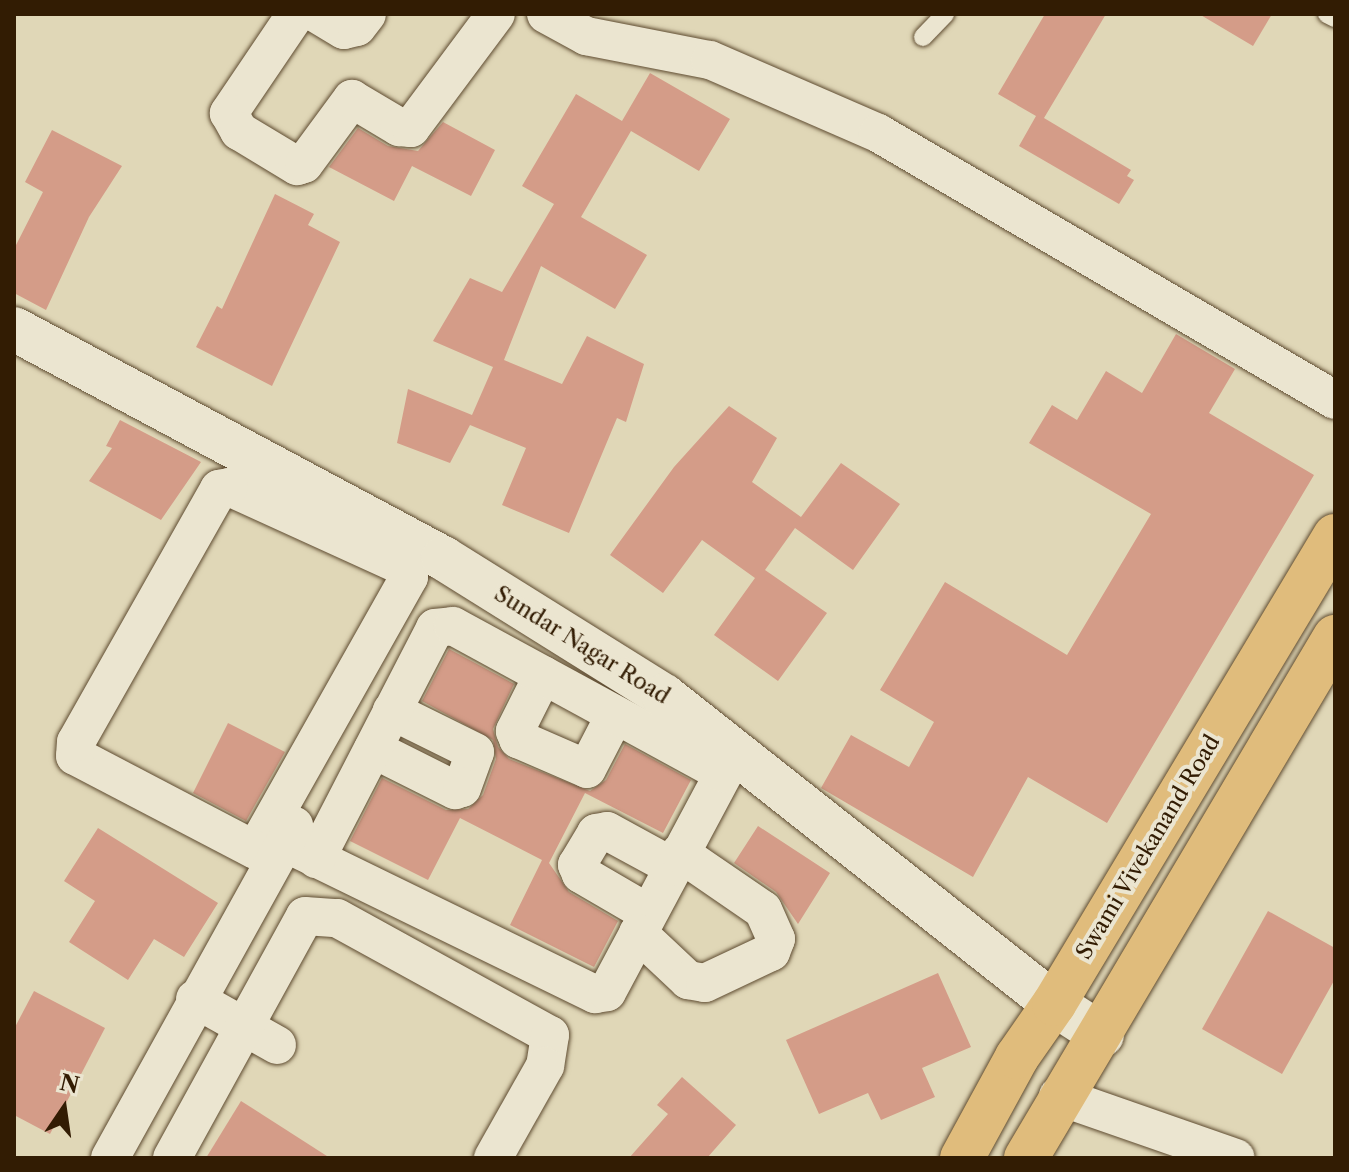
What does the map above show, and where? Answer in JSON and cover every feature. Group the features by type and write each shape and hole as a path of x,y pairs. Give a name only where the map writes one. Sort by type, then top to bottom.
{"main road":[{"name":"Swami Vivekanand Road","path":"962,1158 1017,1057 1054,1004 1335,536"},
{"path":"1026,1158 1058,1096 1102,1035 1335,637"}],"street":[{"path":"296,14 229,113 239,131 297,166 304,164 352,99 399,127 411,128 496,14"},
{"path":"317,14 344,30 357,27 367,14"},
{"path":"546,14 586,36 622,26 710,60 878,133 1335,400"},
{"name":"Sundar Nagar Road","path":"14,329 255,490 443,558 664,696 729,762 1054,1004 1102,1035"},
{"path":"290,829 409,577 407,568 255,490 229,487 219,489 76,742 75,756 255,850 290,829 373,749 435,628 453,626 615,715 729,762 607,992 595,994 290,829"},
{"path":"110,1158 195,999 443,558"},
{"path":"543,675 515,731 518,739 587,769 615,715"},
{"path":"373,749 455,790 462,788 475,752 392,711"},
{"path":"607,831 677,860 763,910 776,939 771,952 705,983 688,980 643,923 581,874 577,865 596,833 607,831"},
{"path":"172,1158 305,916 337,918 550,1035 545,1066 493,1158"},
{"path":"195,999 277,1045"},
{"path":"1058,1096 1236,1158"}],"lane":[{"path":"923,37 945,14"},
{"path":"1327,14 1335,18"}],"building":[{"path":"1045,14 1106,14 1044,118 1131,170 1127,176 1134,180 1119,204 1019,146 1036,116 998,94"},
{"path":"1199,14 1272,14 1253,46"},
{"path":"650,73 730,119 699,171 631,131 581,217 647,255 615,309 541,266 504,360 562,384 587,336 644,364 626,422 617,418 569,533 502,505 526,448 470,425 450,463 397,443 408,389 472,415 493,367 433,341 470,278 502,292 554,204 522,186 576,94 622,121"},
{"path":"443,122 495,150 471,196 412,166 394,201 329,167 358,128 388,146 418,151"},
{"path":"52,130 122,166 89,217 46,310 14,293 14,249 43,192 25,182"},
{"path":"275,194 314,214 308,225 340,242 272,386 196,347 217,306 222,309"},
{"path":"1176,334 1235,369 1209,413 1314,475 1107,823 1028,777 973,877 821,788 851,735 909,767 934,722 880,690 945,582 1067,655 1151,514 1029,443 1052,405 1077,420 1106,371 1142,393"},
{"path":"729,406 777,438 752,482 801,517 841,463 900,504 853,570 795,528 765,570 827,613 778,681 714,635 755,578 702,540 663,593 610,555 674,467"},
{"path":"120,420 201,462 161,520 89,481 112,448 106,446"},
{"path":"449,649 514,684 493,729 498,747 509,759 590,791 606,780 625,744 691,780 663,833 585,793 549,863 569,892 618,921 594,967 510,925 542,860 460,818 428,880 350,841 382,778 446,810 468,809 483,795 496,759 493,740 422,701"},
{"path":"228,723 285,752 246,821 193,793"},
{"path":"758,826 830,873 798,924 776,892 734,863"},
{"path":"98,828 218,903 184,957 154,939 128,980 69,942 95,901 64,881"},
{"path":"1268,911 1335,948 1335,979 1282,1074 1202,1029"},
{"path":"938,973 971,1047 922,1068 935,1097 881,1120 868,1093 819,1114 786,1040"},
{"path":"34,991 105,1028 50,1134 14,1115 14,1029"},
{"path":"682,1077 736,1125 707,1158 629,1158 668,1114 657,1105"},
{"path":"241,1101 330,1158 206,1158"}]}
